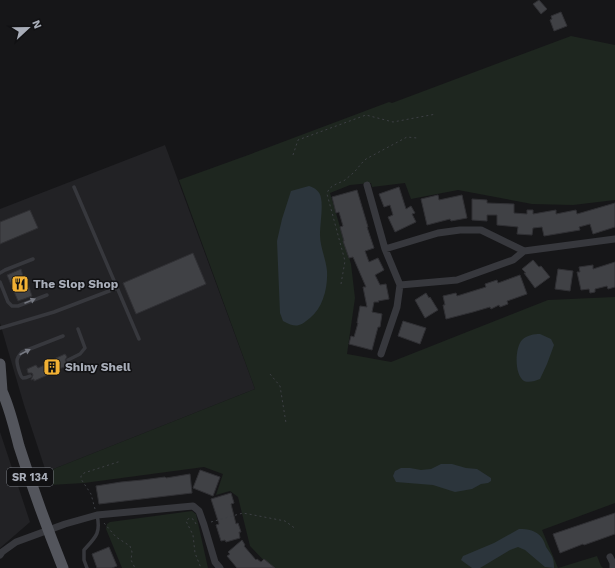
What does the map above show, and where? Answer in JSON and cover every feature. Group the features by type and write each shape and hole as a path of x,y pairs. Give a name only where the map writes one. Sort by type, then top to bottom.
{"main road":[{"name":"SR 134","path":"0,364 1,387 48,530 63,568"}],"street":[{"path":"367,185 386,249 400,285 397,307 381,354"},
{"path":"386,249 438,233 460,230 481,230 524,251"},
{"path":"400,285 456,280 513,260 524,251 615,239"},
{"path":"0,555 16,542 65,524 97,515 193,506 199,511 215,562 220,568"},
{"path":"610,557 613,563 613,568"}],"lane":[{"path":"74,187 139,339"},
{"path":"0,273 33,259"},
{"path":"0,282 8,302 12,306 18,306 47,295"},
{"path":"0,328 54,312 117,288"},
{"path":"68,360 80,354 85,348 78,329"},
{"path":"30,376 25,378 20,375 17,361 18,355 22,352 63,336"},
{"path":"87,568 84,560 84,550 94,539 98,531 99,524 97,515"}],"path":[{"path":"293,155 298,140 366,115 393,122 436,114"},
{"path":"341,284 345,261 327,194 328,190 331,186 345,179 354,172 366,159 407,137 417,138"},
{"path":"270,374 280,386 286,423"},
{"path":"201,568 195,553 193,535 186,521 188,519 191,518 194,520 196,526 198,526 243,513 284,521 296,529"}],"shaded area":[{"path":"571,36 615,45 615,200 573,205 532,204 458,190 411,199 405,183 372,187 371,183 350,185 330,193 351,264 355,298 347,354 391,362 548,300 615,297 615,503 542,530 558,568 271,568 250,546 238,497 230,491 216,495 223,474 204,467 84,483 50,485 46,472 255,389 179,180"},
{"path":"165,145 255,389 46,472 24,405 0,323 0,209"},
{"path":"309,186 320,193 321,198 320,240 327,271 327,284 324,297 315,314 300,325 294,326 283,321 280,313 277,241 291,191"},
{"path":"535,334 540,334 551,339 554,345 540,379 526,382 518,373 518,349 524,338"},
{"path":"0,432 30,522 0,548"},
{"path":"441,464 452,464 477,469 491,478 491,481 472,489 455,492 433,485 396,482 393,476 395,471 401,468 421,470 431,469"},
{"path":"192,511 196,514 208,568 122,568 106,529 107,524 110,522"},
{"path":"519,529 532,530 540,535 554,561 554,568 545,567 525,550 518,547 510,550 480,568 472,568 461,560 463,556 494,543"},
{"path":"597,556 603,568 558,568"}],"building":[{"path":"539,0 547,9 541,14 533,4"},
{"path":"561,12 567,26 554,31 550,20 552,19 551,16"},
{"path":"399,187 406,209 411,206 415,213 412,214 416,222 395,232 388,217 393,215 390,205 384,207 379,194"},
{"path":"357,190 374,248 365,251 369,262 378,258 384,270 375,275 380,285 386,284 389,299 374,302 372,312 382,314 380,327 378,327 372,350 349,344 351,336 354,337 358,323 360,306 367,307 363,287 366,287 353,257 349,258 340,227 343,226 339,212 336,213 332,197"},
{"path":"438,195 439,200 462,195 467,218 451,221 450,219 427,225 421,199"},
{"path":"472,199 487,200 487,203 514,204 514,213 527,214 527,210 533,210 533,214 556,210 556,214 576,210 577,214 615,203 615,227 593,234 590,224 579,227 580,230 544,236 542,227 533,228 532,235 517,234 518,227 497,225 497,215 487,215 487,221 472,220"},
{"path":"30,210 38,228 0,244 0,222"},
{"path":"193,253 206,284 136,314 123,283"},
{"path":"533,260 539,267 541,266 550,277 535,288 522,269"},
{"path":"615,262 615,287 608,289 607,286 595,289 595,292 590,293 589,289 581,290 577,272 580,272 579,267 593,265 593,269"},
{"path":"21,269 23,276 25,275 32,296 18,301 7,275"},
{"path":"558,269 573,271 570,291 555,289"},
{"path":"520,275 527,294 507,301 508,304 500,307 499,305 491,309 490,307 446,319 443,296 456,293 457,296 486,287 485,284 497,280 498,283"},
{"path":"426,293 438,310 425,318 415,300"},
{"path":"403,321 426,328 420,344 398,336"},
{"name":"Shiny Shell","path":"65,354 67,357 65,360 67,366 34,381 34,379 31,380 33,375 32,373 28,373 27,369 36,365 38,368"},
{"path":"200,470 220,477 213,496 193,488"},
{"path":"190,474 192,493 99,504 96,486"},
{"path":"231,493 234,503 231,504 236,524 238,523 241,532 239,532 240,538 226,542 225,540 221,541 216,525 219,524 211,499"},
{"path":"615,513 615,534 560,553 553,534"},
{"path":"242,540 245,545 244,546 256,560 257,559 261,562 264,559 275,568 237,568 227,556 230,554 228,552"},
{"path":"109,547 117,566 112,568 97,568 92,554"}],"place":[{"name":"The Slop Shop","path":"20,284"},
{"name":"Shiny Shell","path":"52,367"}]}
